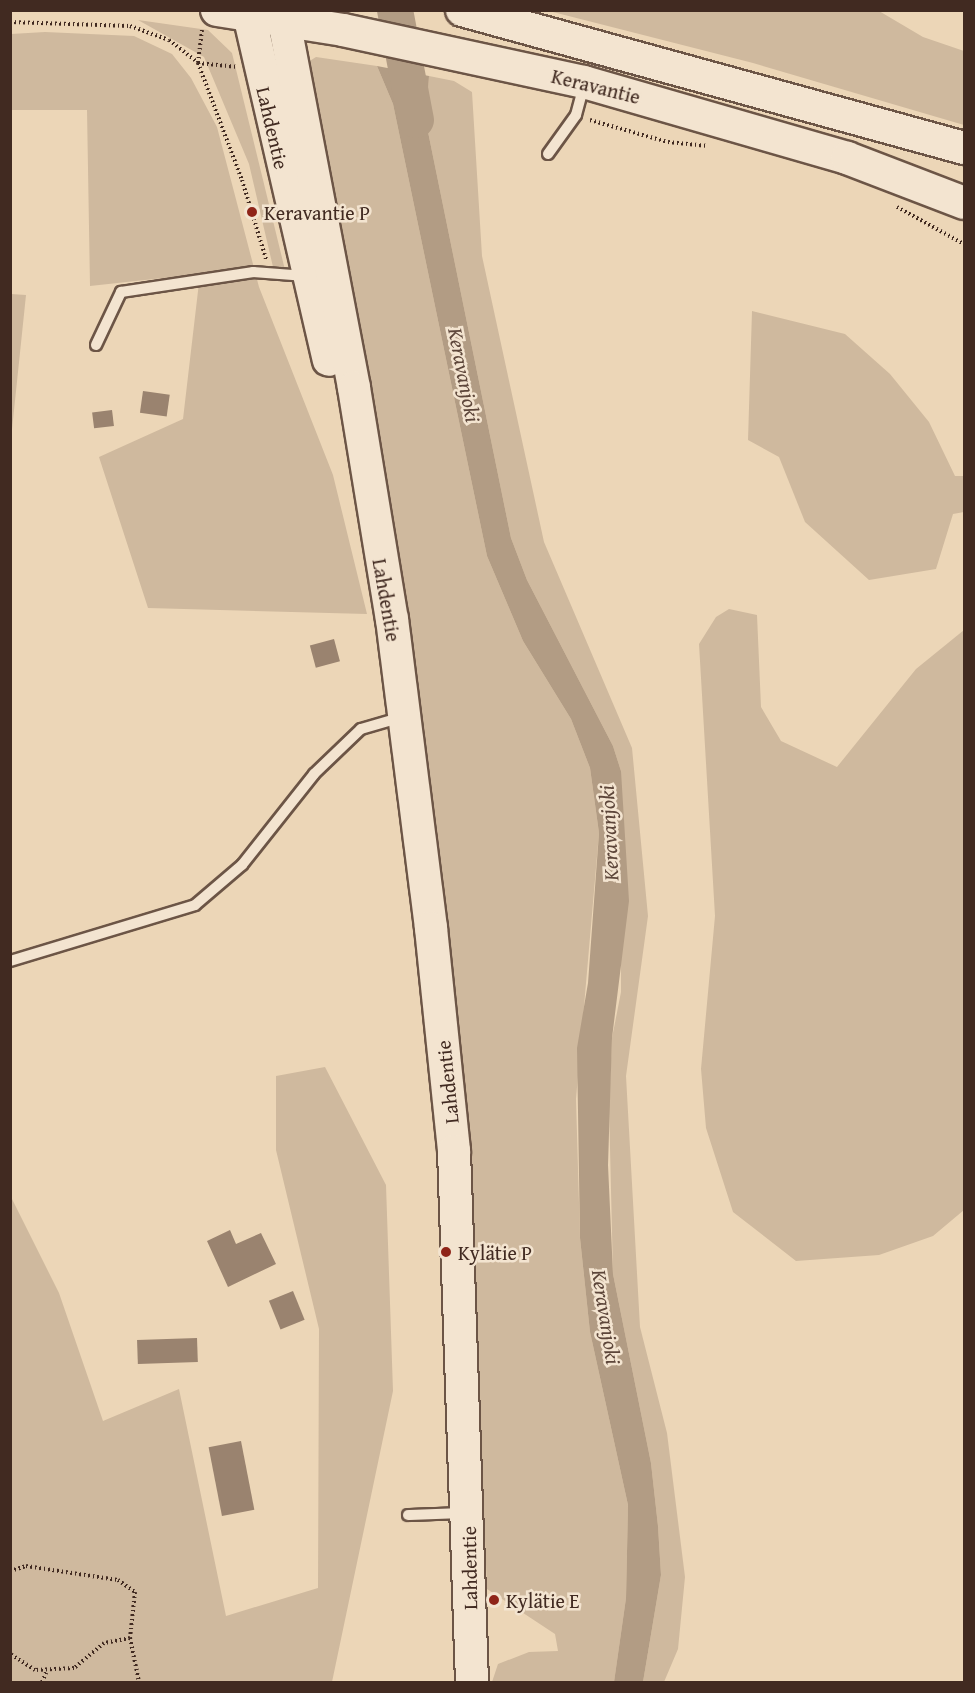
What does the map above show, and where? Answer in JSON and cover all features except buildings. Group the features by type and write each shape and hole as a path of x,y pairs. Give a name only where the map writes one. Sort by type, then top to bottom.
{"main road":[{"name":"Keravantie","path":"462,10 964,148"},
{"name":"Keravantie","path":"209,23 248,12 283,15 584,82 790,140 964,203"},
{"name":"Lahdentie","path":"248,12 319,274 367,487 405,716 454,1151 472,1683"},
{"name":"Lahdentie","path":"283,15 319,274"}],"lane":[{"path":"548,154 576,115 584,82"},
{"path":"96,345 121,292 253,272 319,274"},
{"path":"10,961 195,905 242,865 314,774 361,729 405,716"},
{"path":"408,1515 467,1513"}],"path":[{"path":"10,22 130,26 169,40 198,63 243,180 270,274"},
{"path":"198,63 209,23"},
{"path":"198,63 240,67"},
{"path":"576,115 668,142 715,147"},
{"path":"893,205 964,244"},
{"path":"10,1571 26,1566 118,1580 135,1592 130,1638 139,1683"},
{"path":"10,1654 35,1670 74,1668 105,1643 130,1638"},
{"path":"42,1683 47,1670"}],"shaded area":[{"path":"549,11 879,11 923,37 964,51 964,125 753,63"},
{"path":"138,20 208,30 232,53 285,270 273,267 249,164 204,57"},
{"path":"45,32 134,36 172,54 191,78 217,127 259,287 333,475 367,614 148,608 99,457 183,419 200,274 90,286 87,110 11,110 11,34"},
{"path":"316,57 377,66 393,104 487,556 523,641 571,719 590,768 599,833 576,1099 580,1238 590,1332 628,1505 626,1598 614,1682 492,1682 498,1664 529,1652 558,1651 555,1634 487,1589 471,1194 431,783 361,378 300,67"},
{"path":"429,76 454,81 472,92 482,256 544,542 632,748 648,916 626,1076 640,1327 667,1433 685,1577 678,1649 664,1682 643,1682 661,1575 658,1526 651,1463 613,1274 609,1106 612,1038 621,992 621,771 613,746 527,580 511,538 426,122"},
{"path":"10,294 26,295 11,439"},
{"path":"752,311 845,334 890,374 929,422 955,476 964,476 964,512 953,514 936,569 869,580 805,522 779,457 748,440"},
{"path":"729,609 757,615 761,707 781,741 837,767 916,669 964,630 964,1210 933,1236 879,1255 796,1261 733,1212 706,1128 701,1069 715,916 699,644 716,617"},
{"path":"325,1067 386,1185 393,1391 332,1682 11,1682 11,1197 59,1293 103,1421 179,1389 226,1616 318,1588 319,1329 276,1150 276,1076"}],"water":[{"path":"377,66 429,76 426,122 511,538 527,580 613,746 621,771 629,901 612,1038 608,1165 613,1274 651,1463 658,1526 661,1575 643,1682 614,1682 626,1598 628,1505 590,1332 580,1238 577,1048 588,983 599,833 590,768 571,719 523,641 487,556 393,104"}],"waterway":[{"name":"Keravanjoki","path":"395,10 416,120"}],"place":[{"name":"Keravantie P","path":"252,212"},
{"name":"Kylätie P","path":"446,1252"},
{"name":"Kylätie E","path":"494,1600"}]}
